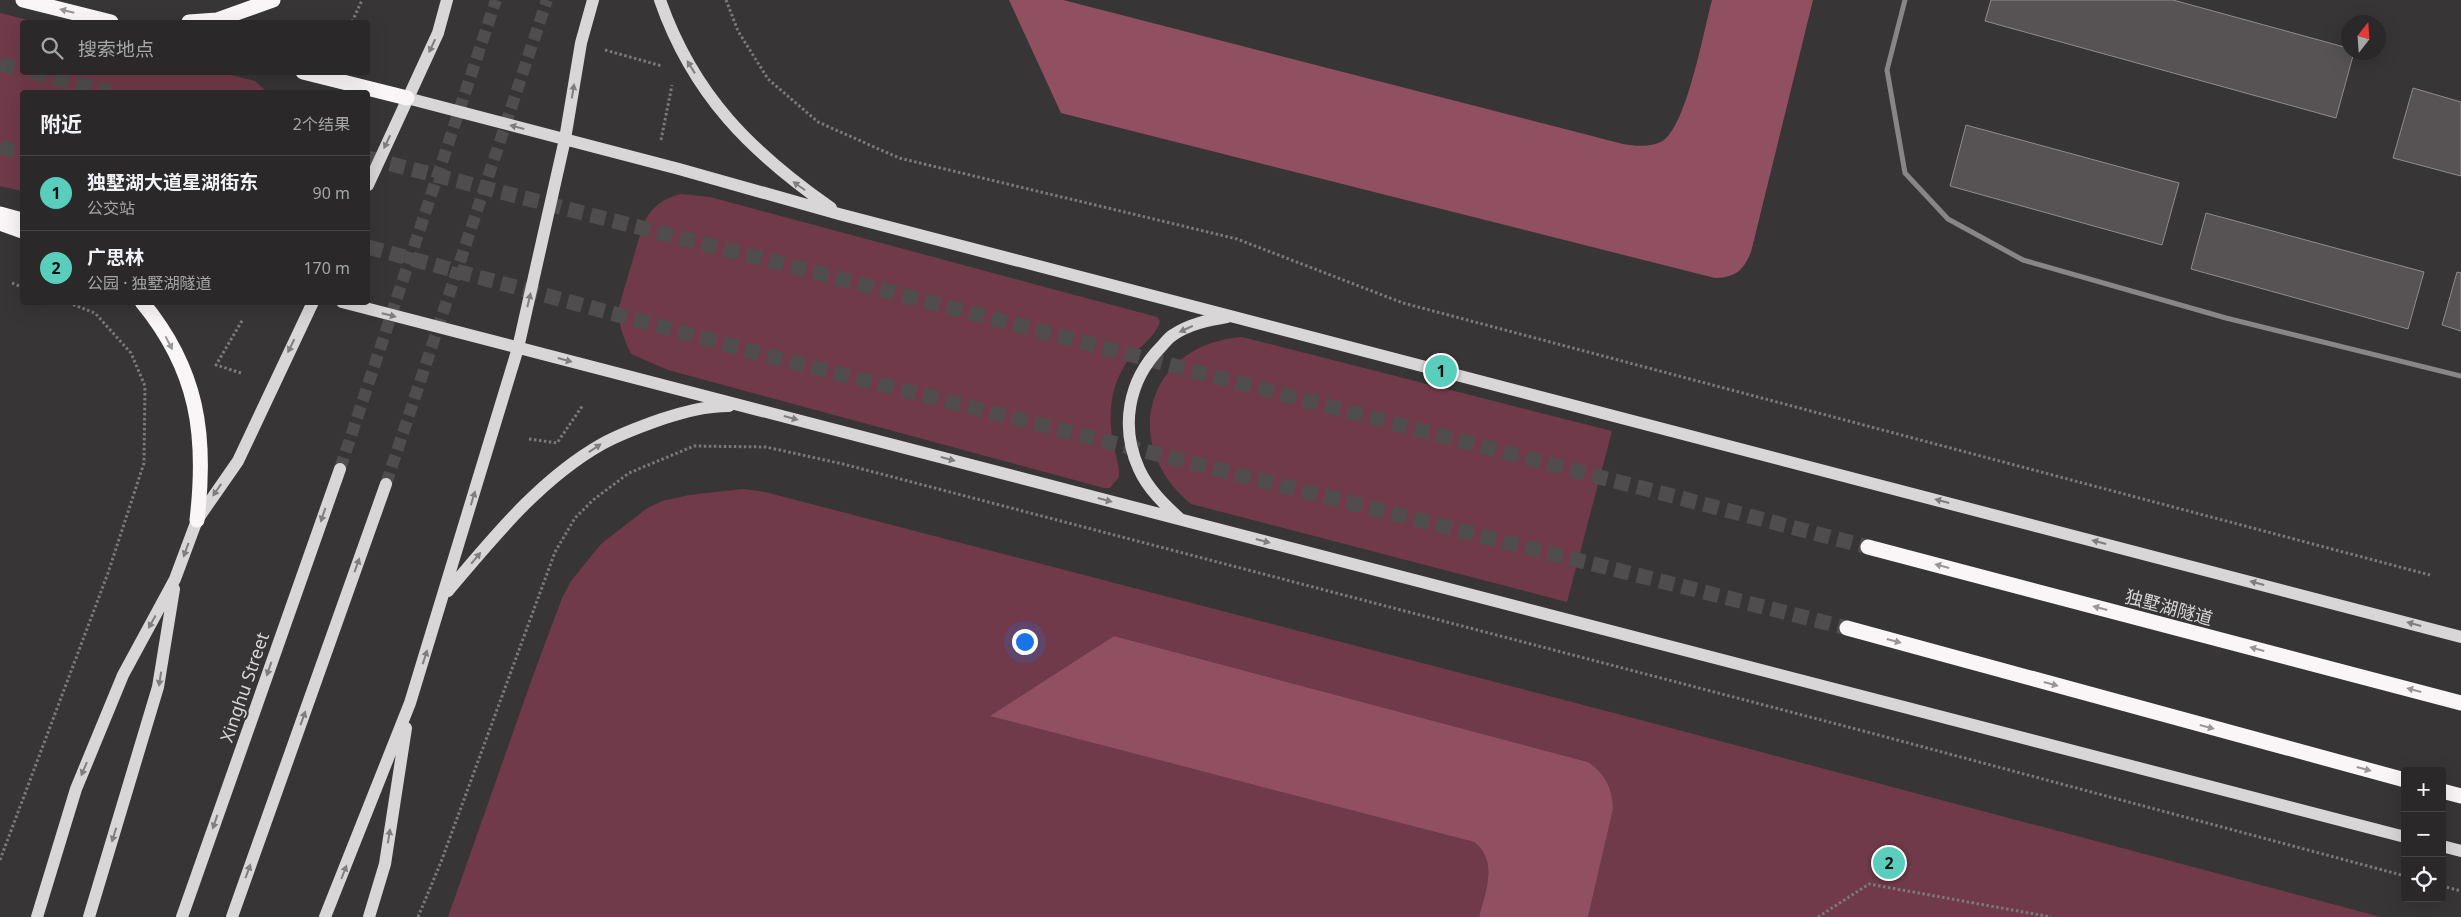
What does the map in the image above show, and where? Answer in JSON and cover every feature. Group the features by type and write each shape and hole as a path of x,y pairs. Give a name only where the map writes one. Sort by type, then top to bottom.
{"highway":[{"path":"23,0 103,20"},
{"path":"217,20 273,0"},
{"path":"315,75 408,98"},
{"path":"0,214 20,219"},
{"path":"0,223 20,230"},
{"path":"144,305 157,320 189,382 197,411 202,455 197,520"},
{"name":"独墅湖隧道","path":"1868,547 2461,703"},
{"path":"1847,628 2401,779"},
{"path":"2446,792 2461,796"}],"main road":[{"path":"370,181 438,33 447,0"},
{"path":"325,917 410,704 518,348 564,140 581,43 593,0"},
{"path":"660,0 688,63 725,116 750,143 786,176 839,214"},
{"path":"408,98 839,214 2461,637"},
{"path":"37,917 76,789 123,675 175,579 197,520 238,461 312,305"},
{"path":"353,305 2401,836"},
{"path":"1181,520 1156,496 1139,469 1130,440 1128,407 1136,383 1151,357 1172,335 1202,321 1232,316"},
{"path":"444,595 510,519 571,465 602,444 644,425 690,410 718,406 744,406"},
{"name":"Xinghu Street","path":"182,917 340,469"},
{"path":"232,917 386,484"},
{"path":"89,917 158,688 175,579"},
{"path":"370,917 385,864 410,704"},
{"path":"2446,847 2461,851"}],"street":[{"path":"1905,0 1887,70 1905,173 1948,219 2023,260 2226,318 2461,376"}],"path":[{"path":"353,20 362,0"},
{"path":"726,0 738,31 768,79 818,122 899,158 1237,239 1403,303 2430,575"},
{"path":"605,50 666,67"},
{"path":"661,140 673,79"},
{"path":"12,283 20,286"},
{"path":"0,860 108,573 144,463 145,386 131,353 95,313 74,305"},
{"path":"241,372 216,365 243,319"},
{"path":"529,439 558,443 583,405"},
{"path":"418,917 441,862 555,552 575,518 593,500 629,473 694,446 766,446 842,464 1880,736 2401,875"},
{"path":"1818,917 1869,884 2052,917"},
{"path":"2446,887 2461,891"}],"shaded area":[{"path":"1009,0 1063,0 1623,144 1644,146 1664,140 1680,115 1694,75 1712,0 1813,0 1751,252 1745,264 1738,272 1715,278 1061,113"},
{"path":"0,13 28,20 20,20 20,75 231,75 255,81 265,90 20,90 20,191 0,186"},
{"path":"681,194 710,197 1157,317 1160,321 1158,327 1125,365 1113,395 1111,426 1119,477 1110,488 1104,488 668,370 631,354 619,322 618,310 643,225 653,209 668,198"},
{"path":"1242,337 1612,431 1567,602 1191,504 1168,480 1155,454 1150,427 1154,401 1165,377 1184,358 1210,344"},
{"path":"743,489 765,492 1637,719 2381,917 1588,917 1613,802 1607,782 1599,771 1588,762 1114,636 991,716 1474,842 1482,850 1488,867 1487,887 1479,917 448,917 534,673 562,598 571,581 601,544 646,509 662,501 689,495"},
{"path":"1114,636 1588,762 1599,771 1607,782 1610,788 1613,809 1588,917 1479,917 1487,887 1488,867 1482,850 1474,842 990,716"}],"building":[{"path":"1991,0 2173,0 2341,46 2341,60 2352,60 2336,118 1985,21"},
{"path":"2413,88 2461,102 2461,176 2393,158"},
{"path":"1966,125 2179,183 2162,245 1950,186"},
{"path":"2206,213 2424,272 2408,329 2191,269"},
{"path":"2457,272 2461,273 2461,331 2442,325"}],"tunnel":[{"path":"340,469 496,0"},
{"path":"386,484 547,0"},
{"path":"0,64 20,69"},
{"path":"44,75 102,90"},
{"path":"0,147 20,152"},
{"path":"370,159 814,272 1868,547"},
{"path":"370,248 784,360 1847,628"}],"place":[{"name":"独墅湖大道星湖街东","path":"1441,371"},
{"name":"广思林","path":"1889,863"}]}
